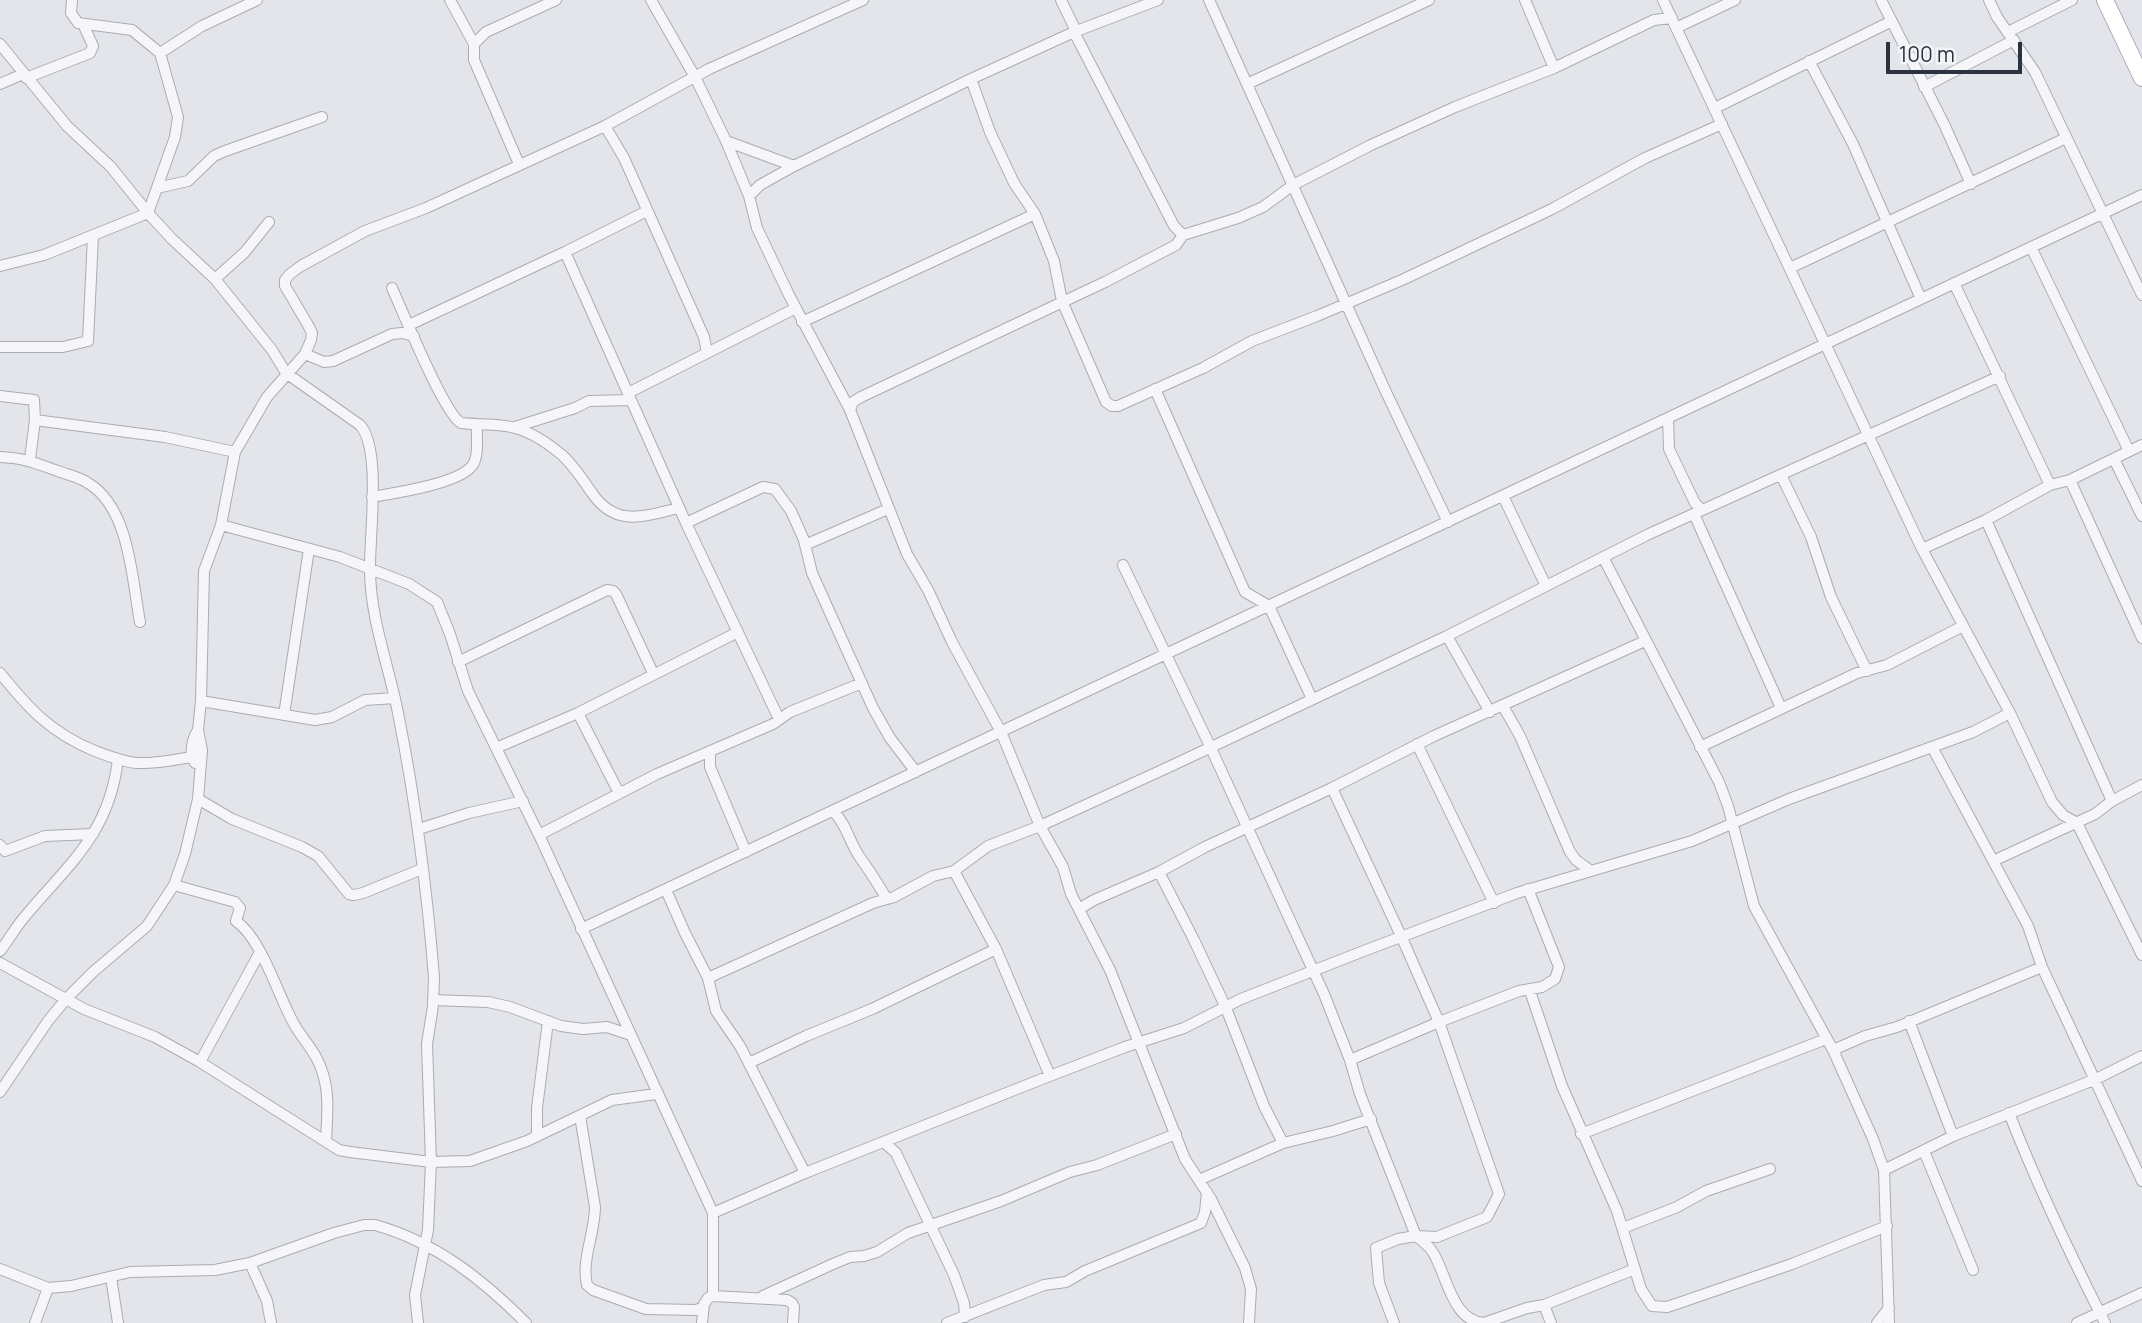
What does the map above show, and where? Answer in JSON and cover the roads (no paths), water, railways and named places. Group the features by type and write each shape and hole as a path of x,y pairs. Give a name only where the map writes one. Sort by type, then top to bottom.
{"street":[{"path":"0,266 44,255 148,213 175,138 178,117 160,53 132,30 83,24 73,18 72,0"},
{"path":"160,53 202,26 257,0"},
{"path":"450,0 474,44 474,60 519,164"},
{"path":"474,44 486,32 556,0"},
{"path":"651,0 695,77 726,141 749,196 757,228 802,322 849,410 907,554 1001,732 1040,826 1063,867 1071,894 1110,970 1185,1159 1207,1192 1250,1282 1250,1323"},
{"path":"0,1092 66,999 146,926 174,885 186,854 198,799 202,750 198,730 204,571 221,526 235,452 255,415 286,373 305,354 312,333 285,286 285,280 301,266 365,231 426,208 605,126 695,77 863,0"},
{"path":"1061,0 1174,226 1183,235"},
{"path":"749,196 760,185 794,166 971,79 1075,31 1158,0"},
{"path":"1209,0 1386,392 1448,522"},
{"path":"1247,84 1429,0"},
{"path":"1525,0 1554,68"},
{"path":"1654,20 1664,0"},
{"path":"1664,0 1922,549 2010,713 2052,802 2063,815 2077,824 2142,954"},
{"path":"849,410 853,402 861,397 1105,282 1176,245 1183,235 1238,218 1263,207 1293,185 1419,123 1554,68 1654,20 1674,23 1735,0"},
{"path":"1881,0 1944,124 1971,184"},
{"path":"1989,0 1997,17 2035,72 2142,295"},
{"path":"1924,87 2072,0"},
{"path":"2105,0 2142,78"},
{"path":"1714,108 1890,22"},
{"path":"0,84 90,52 93,46 83,24"},
{"path":"0,44 67,126 111,167 148,213 215,279 272,350 286,373 366,432 371,458 372,601 396,698 419,829 430,928 433,999 427,1044 431,1163 426,1246 415,1295 418,1323"},
{"path":"1809,61 1853,144 1886,224 1922,299"},
{"path":"971,79 990,132 1014,183 1035,214 1054,261 1062,302 1106,402 1112,406 1118,406 1203,368 1252,341 1347,303 1482,243 1552,209 1645,158 1722,124"},
{"path":"157,188 188,181 214,156 225,151 322,117"},
{"path":"605,126 624,158 704,337 707,353"},
{"path":"1790,268 2066,138"},
{"path":"726,141 794,166"},
{"path":"581,929 746,852 837,814 845,806 1164,654 2142,195"},
{"path":"409,325 647,211"},
{"path":"802,322 1035,214"},
{"path":"215,279 245,252 269,222"},
{"path":"1166,250 1172,239 1174,226"},
{"path":"0,347 63,347 88,341 93,236"},
{"path":"2031,247 2129,451"},
{"path":"565,252 679,508 779,719"},
{"path":"1954,284 2050,485"},
{"path":"392,288 450,413 461,423 515,427 589,401 629,396 796,308"},
{"path":"305,354 324,362 332,361 392,334 414,336"},
{"path":"708,978 873,903 887,900 933,876 954,871 988,846 1040,826 1447,636 1698,512 2000,376"},
{"path":"1155,389 1245,592 1269,606 1312,699"},
{"path":"0,396 34,400 35,419 30,459"},
{"path":"1668,418 1669,449 1696,503 1781,708"},
{"path":"35,419 165,437 235,452"},
{"path":"372,497 417,490 461,474 472,467 477,425"},
{"path":"515,427 561,454 602,506 612,513 627,518 679,508"},
{"path":"1922,549 1986,520 2050,485 2070,480 2142,445"},
{"path":"0,457 30,459 87,482 107,500 127,548 140,622"},
{"path":"2114,459 2142,516"},
{"path":"1781,475 1811,537 1831,597 1867,671"},
{"path":"2070,480 2142,638"},
{"path":"686,523 763,487 775,489 791,511 805,545 812,573 883,727 916,772"},
{"path":"1503,496 1546,586"},
{"path":"805,545 888,509"},
{"path":"1986,520 2112,801"},
{"path":"221,526 340,557 410,584 437,603 468,691 539,835 713,1213 709,1300 702,1323"},
{"path":"284,715 309,549"},
{"path":"1603,557 1719,782 1754,906 1833,1050 1873,1139 1884,1170 1889,1323"},
{"path":"1123,565 1324,994 1416,1236 1431,1249 1458,1306 1469,1319 1484,1323 1544,1305 1635,1269"},
{"path":"458,662 607,590 616,594 653,673"},
{"path":"1700,747 1857,673 1887,665 1963,626"},
{"path":"496,748 578,713 738,632"},
{"path":"1447,636 1490,712"},
{"path":"1079,909 1332,788 1417,744 1645,641"},
{"path":"0,673 29,707 58,733 76,743 135,763 191,757"},
{"path":"539,835 619,793 746,736 790,712 862,683"},
{"path":"201,701 323,720 365,700 396,698"},
{"path":"1503,706 1520,736 1559,829 1576,860 1591,871"},
{"path":"578,713 619,793"},
{"path":"713,1213 805,1173 1050,1076 1139,1042 1185,1028 1241,999 1528,889 1692,841 1789,799 1973,732 2010,713"},
{"path":"198,730 191,757 200,770"},
{"path":"1417,744 1494,903"},
{"path":"1932,747 2028,926 2042,967 2142,1181"},
{"path":"710,751 710,767 746,852"},
{"path":"695,758 710,767"},
{"path":"0,951 23,920 77,859 93,834 111,790 118,759"},
{"path":"1993,861 2037,839 2077,824 2142,785"},
{"path":"1332,788 1439,1022 1499,1194 1487,1217 1437,1237 1398,1239 1376,1248 1379,1283 1394,1323"},
{"path":"198,799 232,819 318,856 349,894 363,893 422,869"},
{"path":"419,829 469,813 523,801"},
{"path":"837,814 858,855 887,900"},
{"path":"0,845 5,851 45,836 93,834"},
{"path":"1572,876 1576,860"},
{"path":"954,871 996,949 1050,1076"},
{"path":"1158,872 1226,1008 1264,1105 1283,1143"},
{"path":"174,885 235,902 240,908 236,921 242,924 260,952 294,1023 317,1057 322,1070 327,1105 326,1141"},
{"path":"1350,1060 1519,991 1530,991 1550,983 1559,967 1528,889"},
{"path":"666,890 708,978 716,1011 749,1063 805,1173"},
{"path":"749,1063 872,1009 996,949"},
{"path":"200,1062 260,952"},
{"path":"0,963 84,1009 155,1037 200,1062 339,1150 431,1163 470,1161 537,1136 612,1100 656,1094"},
{"path":"1833,1050 2042,967"},
{"path":"1530,991 1562,1086 1617,1210 1635,1269 1647,1301 1652,1306 1667,1307 1792,1264 1887,1226"},
{"path":"433,999 488,1002 510,1007 561,1026 583,1029 607,1027 631,1035"},
{"path":"607,1027 619,1008"},
{"path":"537,1136 538,1097 548,1021"},
{"path":"1909,1021 1953,1136"},
{"path":"1581,1134 1826,1039"},
{"path":"1884,1170 1953,1136 2096,1079 2142,1056"},
{"path":"2009,1113 2046,1201 2105,1323"},
{"path":"580,1116 595,1207 595,1222 587,1257 587,1285 593,1290 646,1310 696,1310 709,1300 760,1298 792,1303 793,1323"},
{"path":"1199,1180 1283,1143 1371,1119"},
{"path":"760,1298 842,1260 877,1252 900,1237 929,1225 1001,1201 1175,1133"},
{"path":"896,1153 900,1136"},
{"path":"884,1142 896,1153 954,1275 964,1303 965,1317"},
{"path":"1924,1151 1973,1270"},
{"path":"1623,1228 1706,1191 1770,1169"},
{"path":"1201,1223 1205,1216 1207,1192"},
{"path":"947,1323 1044,1285 1066,1282 1085,1271 1201,1223 1215,1223 1226,1229"},
{"path":"0,1269 48,1288 71,1286 130,1272 198,1272 250,1263 322,1236 364,1225 384,1228 426,1246 479,1278 526,1323"},
{"path":"250,1263 267,1301 271,1323"},
{"path":"111,1277 118,1323"},
{"path":"35,1323 48,1288"},
{"path":"2077,1323 2142,1293"},
{"path":"1544,1305 1551,1323"},
{"path":"1877,1323 1889,1308"}]}
